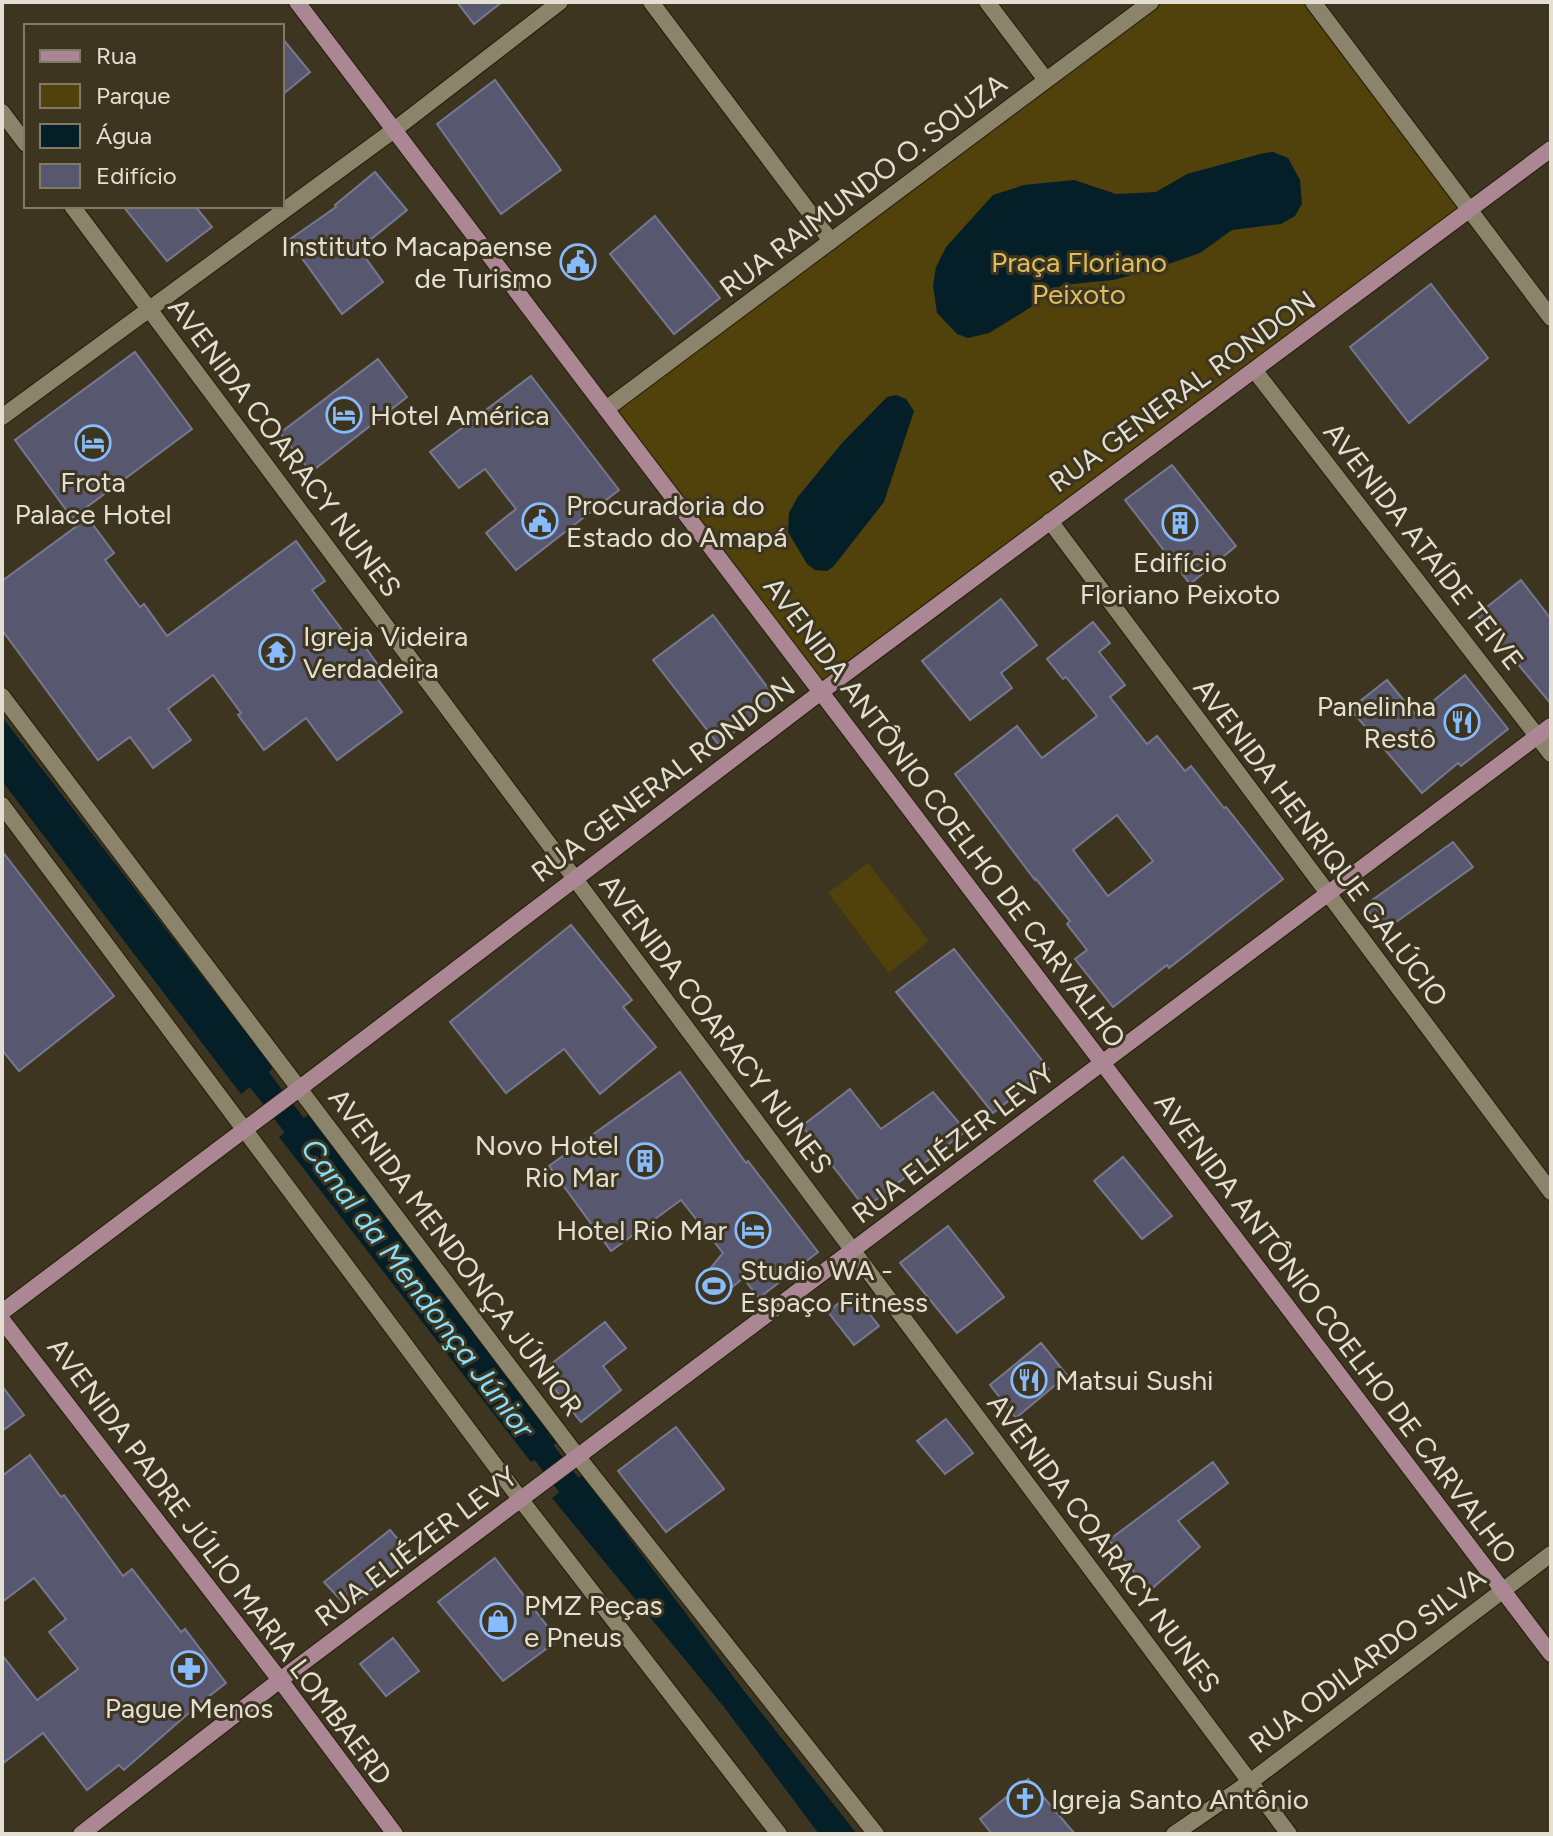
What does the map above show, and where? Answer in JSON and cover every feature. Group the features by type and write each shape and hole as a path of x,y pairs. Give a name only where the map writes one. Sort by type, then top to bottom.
{"street":[{"name":"AVENIDA ANTÔNIO COELHO DE CARVALHO","path":"297,2 1551,1654"},
{"path":"2,417 394,130 560,2"},
{"path":"651,2 831,241"},
{"path":"987,2 1046,80"},
{"name":"RUA RAIMUNDO O. SOUZA","path":"606,409 1151,2"},
{"path":"1313,2 1551,318"},
{"path":"2,112 24,141"},
{"name":"RUA GENERAL RONDON","path":"2,1312 821,692 1551,149"},
{"name":"AVENIDA COARACY NUNES","path":"73,208 1289,1834"},
{"name":"AVENIDA ATAÍDE TEIVE","path":"1255,371 1544,731 1551,754"},
{"name":"AVENIDA HENRIQUE GALÚCIO","path":"1050,521 1551,1192"},
{"name":"AVENIDA MENDONÇA JÚNIOR","path":"2,696 574,1460 876,1834"},
{"name":"RUA ELIÉZER LEVY","path":"81,1834 280,1680 1544,731"},
{"path":"2,805 252,1124 521,1500 779,1834"},
{"name":"AVENIDA PADRE JÚLIO MARIA LOMBAERD","path":"2,1320 395,1834"},
{"name":"RUA ODILARDO SILVA","path":"1174,1834 1250,1782 1551,1554"}],"green space":[{"name":"Praça Floriano Peixoto","path":"1151,2 1313,2 1470,210 821,692 606,409"},
{"path":"868,863 929,941 889,973 828,893"}],"water":[{"path":"1273,152 1288,158 1300,180 1302,204 1295,216 1281,224 1232,230 1200,253 1151,270 1113,280 1062,285 989,333 968,338 957,334 937,313 933,285 936,267 946,247 993,195 1024,185 1074,180 1116,194 1156,192 1187,174"},
{"path":"896,395 906,399 914,411 884,502 833,567 827,571 815,570 807,564 788,532 789,513 797,498 842,443 887,397"},
{"path":"2,717 219,998 276,1066 241,1094 2,781"},
{"path":"309,1114 559,1441 531,1462 279,1137"},
{"path":"582,1475 741,1687 857,1834 819,1834 724,1707 552,1498"}],"building":[{"path":"457,2 502,2 474,24"},
{"path":"284,40 310,72 284,93"},
{"path":"495,80 561,170 501,214 437,124"},
{"path":"375,172 407,210 359,249 383,282 342,314 289,240 336,207"},
{"path":"125,208 197,208 212,227 167,261"},
{"path":"655,216 720,298 674,334 610,254"},
{"path":"1431,284 1488,358 1409,423 1350,347"},
{"path":"135,352 192,429 72,518 15,440"},
{"name":"Hotel América","path":"378,359 407,397 311,472 280,433"},
{"path":"531,376 619,490 516,570 486,533 516,509 485,469 459,488 430,452"},
{"name":"Edifício Floriano Peixoto","path":"1172,465 1236,546 1190,584 1125,500"},
{"path":"88,518 114,553 105,560 140,607 144,604 167,636 296,541 325,581 312,590 346,635 353,630 378,665 371,670 402,712 337,760 306,718 264,750 213,675 168,709 191,740 153,768 130,737 98,760 2,630 2,581"},
{"path":"1521,580 1551,619 1551,704 1477,615"},
{"path":"1001,599 1037,645 1001,673 1012,688 970,720 922,661"},
{"path":"713,615 777,700 718,744 653,660"},
{"path":"1093,622 1110,643 1099,652 1125,685 1110,697 1147,744 1157,736 1185,771 1191,766 1283,879 1169,968 1167,965 1113,1007 1075,959 1087,950 1067,924 1070,921 955,774 1017,726 1042,758 1097,716 1066,677 1063,679 1047,659","holes":["1117,815 1153,861 1108,896 1073,850"]},
{"path":"1465,675 1508,729 1461,766 1458,763 1422,793 1350,709 1387,680 1416,715"},
{"path":"1453,842 1473,867 1385,930 1364,906"},
{"path":"2,851 114,996 19,1071 2,1050"},
{"path":"571,925 632,1000 623,1007 656,1047 600,1094 564,1049 506,1093 450,1022"},
{"path":"954,949 1049,1069 993,1113 896,992"},
{"name":"Novo Hotel Rio Mar","path":"680,1072 746,1163 748,1161 818,1252 759,1298 743,1278 716,1301 700,1281 723,1253 681,1200 611,1251 549,1166"},
{"path":"850,1089 881,1129 933,1092 966,1131 865,1208 802,1126"},
{"path":"1123,1157 1172,1216 1142,1239 1094,1181"},
{"path":"948,1226 1004,1297 957,1333 900,1263"},
{"path":"852,1292 879,1326 854,1345 828,1312"},
{"path":"605,1322 626,1348 603,1366 621,1390 581,1422 541,1372"},
{"name":"Matsui Sushi","path":"1041,1343 1067,1375 1016,1418 990,1385"},
{"path":"2,1386 24,1415 2,1431"},
{"path":"946,1419 973,1453 945,1474 917,1441"},
{"path":"676,1427 724,1489 666,1532 618,1471"},
{"path":"30,1455 61,1497 64,1495 123,1576 132,1569 181,1632 185,1629 226,1683 124,1770 119,1765 87,1790 43,1733 2,1764 2,1655 37,1700 78,1669 49,1632 66,1619 34,1578 2,1602 2,1476"},
{"path":"1213,1462 1228,1483 1178,1521 1200,1547 1149,1591 1109,1540"},
{"path":"390,1530 413,1557 348,1608 324,1582"},
{"name":"PMZ Peças e Pneus","path":"495,1558 558,1640 503,1681 438,1602"},
{"path":"393,1638 419,1671 386,1696 360,1664"},
{"name":"Igreja Santo Antônio","path":"1028,1779 1075,1834 992,1834 980,1819"}],"waterway":[{"name":"Canal da Mendonça Júnior","path":"239,1053 314,1151"},
{"name":"Canal da Mendonça Júnior","path":"525,1428 588,1510"}],"place":[{"name":"Instituto Macapaense de Turismo","path":"578,262"},
{"name":"Hotel América","path":"344,415"},
{"name":"Frota Palace Hotel","path":"93,443"},
{"name":"Procuradoria do Estado do Amapá","path":"540,521"},
{"name":"Edifício Floriano Peixoto","path":"1180,523"},
{"name":"Igreja Videira Verdadeira","path":"277,652"},
{"name":"Panelinha Restô","path":"1462,722"},
{"name":"Novo Hotel Rio Mar","path":"645,1161"},
{"name":"Hotel Rio Mar","path":"753,1230"},
{"name":"Studio WA - Espaço Fitness","path":"714,1286"},
{"name":"Matsui Sushi","path":"1029,1380"},
{"name":"PMZ Peças e Pneus","path":"498,1621"},
{"name":"Pague Menos","path":"189,1669"},
{"name":"Igreja Santo Antônio","path":"1025,1799"}]}
